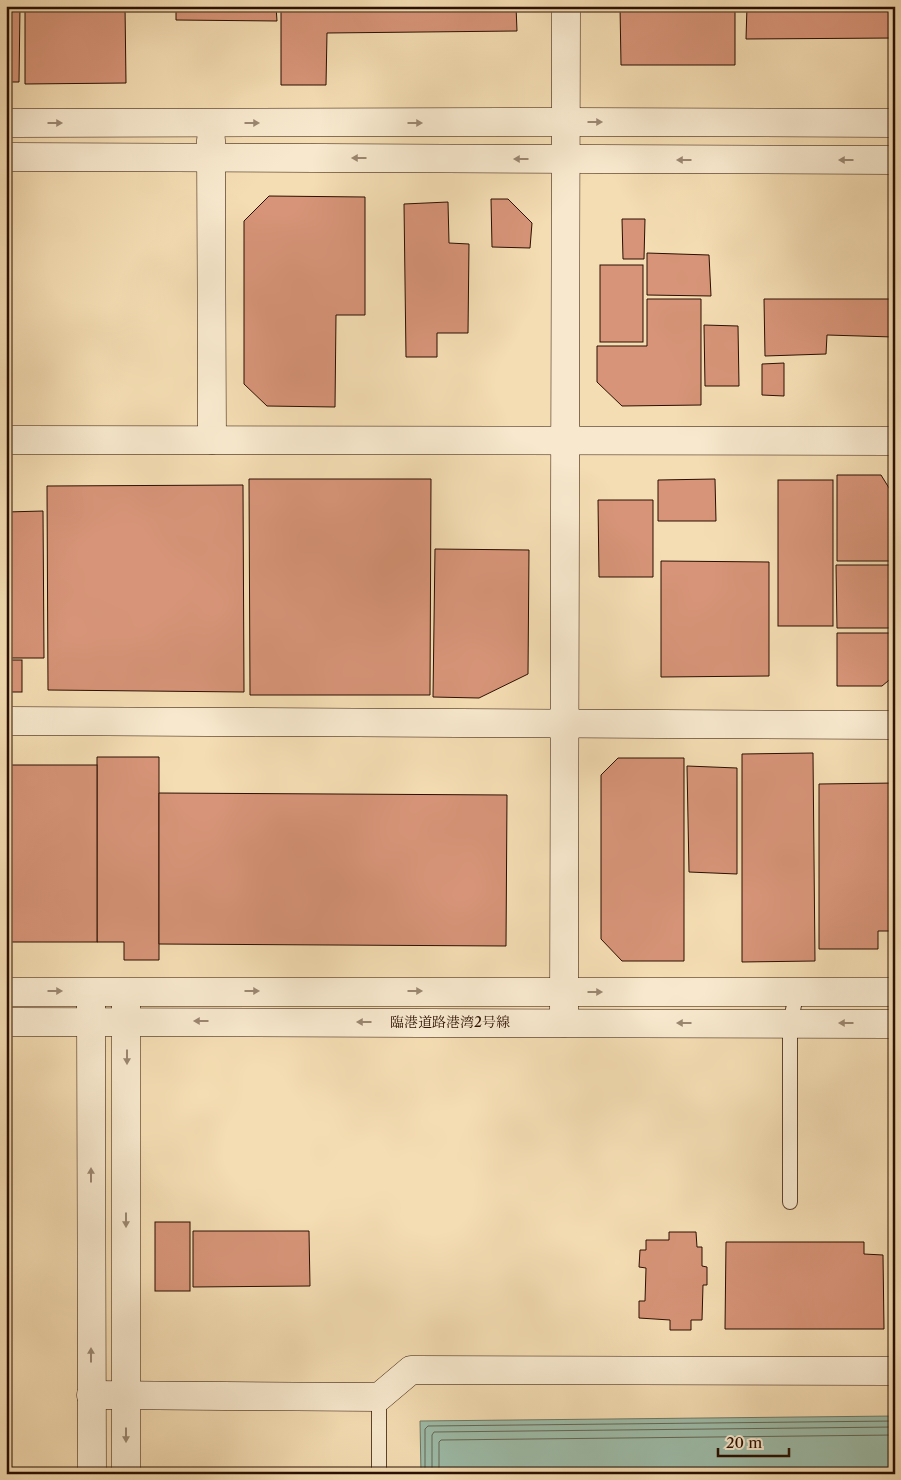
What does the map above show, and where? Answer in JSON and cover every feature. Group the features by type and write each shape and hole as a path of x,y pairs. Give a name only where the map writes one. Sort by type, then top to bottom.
{"street":[{"path":"564,1023 566,6"},
{"path":"6,123 895,123"},
{"path":"211,123 212,440"},
{"path":"6,156 895,160"},
{"path":"6,440 895,441"},
{"path":"6,721 895,725"},
{"path":"91,991 92,1474"},
{"path":"126,991 126,1474"},
{"path":"6,992 895,992"},
{"name":"臨港道路港湾2号線","path":"6,1022 895,1024"},
{"path":"92,1395 379,1397 411,1370 895,1371"}],"lane":[{"path":"790,1202 790,1023 797,992"},
{"path":"379,1397 379,1474"}],"water":[{"path":"895,1416 895,1474 421,1474 420,1421"}],"building":[{"path":"6,6 20,6 19,82 6,82"},
{"path":"25,6 125,6 126,83 25,84"},
{"path":"176,6 276,6 277,21 176,20"},
{"path":"281,6 516,6 517,31 327,33 326,85 281,85"},
{"path":"620,6 735,6 735,65 621,65"},
{"path":"747,6 895,6 895,38 746,39"},
{"path":"269,196 365,197 365,315 336,315 335,407 267,406 244,384 244,221"},
{"path":"491,199 508,199 532,223 530,248 492,247"},
{"path":"448,202 449,243 469,244 468,333 437,333 437,357 406,357 404,204"},
{"path":"622,219 645,219 644,259 623,259"},
{"path":"647,253 709,255 711,296 647,295"},
{"path":"600,265 643,265 643,342 600,342"},
{"path":"647,299 701,299 701,405 622,406 597,382 597,346 647,346"},
{"path":"764,299 894,299 893,337 827,335 826,354 765,356"},
{"path":"704,325 738,326 739,386 705,386"},
{"path":"784,363 784,396 762,395 762,364"},
{"path":"837,475 881,475 894,496 895,561 837,561"},
{"path":"249,479 431,479 430,695 250,695"},
{"path":"715,479 716,521 658,521 658,480"},
{"path":"778,480 833,480 833,626 778,626"},
{"path":"243,485 244,692 48,690 47,486"},
{"path":"598,500 653,500 653,577 599,577"},
{"path":"43,511 44,658 6,658 6,512"},
{"path":"435,549 529,550 528,674 479,698 433,697"},
{"path":"661,561 769,562 769,676 661,677"},
{"path":"836,565 895,565 895,628 837,628"},
{"path":"837,633 895,633 894,676 882,686 837,686"},
{"path":"6,660 22,660 22,692 6,692"},
{"path":"813,753 815,961 742,962 742,754"},
{"path":"97,757 159,757 159,960 124,960 124,942 97,942"},
{"path":"618,758 684,758 684,961 622,961 601,939 601,775"},
{"path":"6,765 97,765 97,942 6,942"},
{"path":"687,766 737,768 737,874 689,872"},
{"path":"895,783 895,931 878,931 878,949 819,949 819,784"},
{"path":"159,793 507,795 506,946 159,944"},
{"path":"155,1222 190,1222 190,1291 155,1291"},
{"path":"193,1231 309,1231 310,1286 193,1287"},
{"path":"669,1232 696,1232 697,1247 702,1247 702,1266 707,1267 707,1285 703,1285 702,1320 691,1320 691,1330 670,1330 670,1320 639,1318 639,1301 645,1301 646,1268 639,1267 640,1250 646,1250 646,1240 669,1240"},
{"path":"726,1242 864,1242 864,1254 883,1255 884,1329 725,1329"}]}
